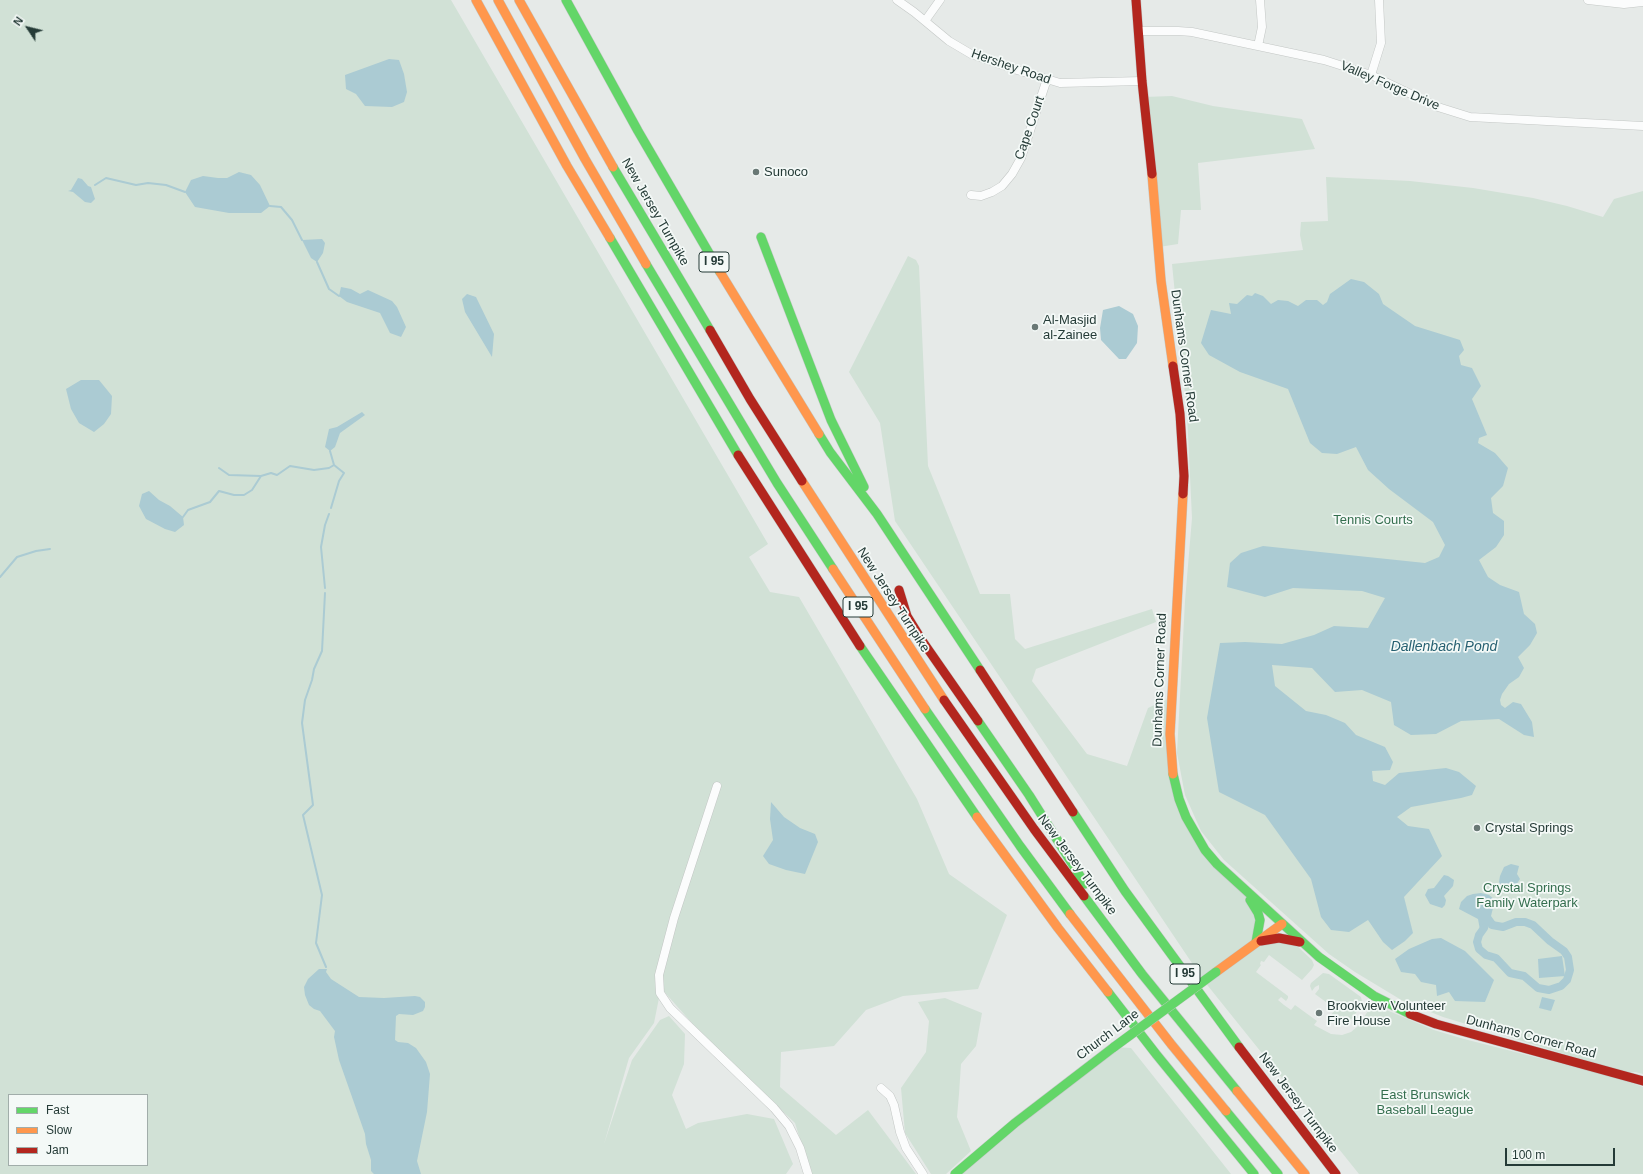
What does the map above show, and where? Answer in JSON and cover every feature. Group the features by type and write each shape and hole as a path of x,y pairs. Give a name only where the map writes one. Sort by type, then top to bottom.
{"main road":[{"name":"I 95","path":"476,0 568,166 689,374 762,493 861,648 929,749 1048,916 1156,1054 1254,1174"},
{"name":"I 95","path":"498,0 581,152 669,304 773,477 955,754 1073,918 1171,1044 1278,1174"},
{"name":"New Jersey Turnpike","path":"520,0 602,147 679,280 800,479 965,732 1034,829 1142,974 1305,1174"},
{"name":"New Jersey Turnpike","path":"566,0 638,131 782,376 830,452 877,514 1125,891 1226,1030 1336,1174"},
{"name":"Dunhams Corner Road","path":"1136,0 1142,81 1160,256 1161,281 1180,414 1184,476 1172,695 1171,755 1179,799 1186,817 1195,834 1217,864 1245,891 1303,943 1357,985 1398,1009 1419,1018 1465,1032 1643,1081"},
{"path":"761,237 769,262 832,420 877,514"},
{"path":"898,590 907,616 923,642 1029,795 1142,974"},
{"path":"1245,891 1258,913 1260,920 1256,942 1279,938 1296,940 1303,943"},
{"name":"Church Lane","path":"954,1174 1015,1123 1114,1047 1282,924"}],"street":[{"name":"Hershey Road","path":"897,0 925,21 949,42 970,54 1060,83 1142,81"},
{"path":"925,21 940,0"},
{"path":"1258,46 1262,27 1260,0"},
{"path":"1371,75 1381,43 1379,0"},
{"path":"1588,0 1624,4 1643,2"},
{"name":"Valley Forge Drive","path":"1139,31 1178,30 1192,32 1330,62 1371,75 1438,107 1470,117 1643,126"},
{"name":"Cape Court","path":"971,195 981,196 992,192 1002,186 1012,174 1021,158 1047,79"},
{"path":"717,786 674,918 659,975 660,993 670,1008 774,1108 790,1126 800,1148 808,1174"},
{"path":"881,1088 890,1096 906,1148 923,1174"}],"green space":[{"path":"0,0 451,0 768,544 749,557 770,592 799,597 917,799 949,874 1007,915 978,989 903,996 866,1010 834,1046 781,1052 780,1087 836,1135 868,1110 916,1174 811,1174 795,1123 708,1041 659,986 660,993 654,1023 629,1058 604,1144 632,1060 660,1020 669,1016 685,1034 684,1064 672,1095 686,1129 698,1123 747,1114 774,1119 793,1164 786,1174 0,1174"},
{"path":"1172,96 1213,106 1302,119 1315,149 1198,163 1201,210 1181,210 1178,244 1159,247 1144,97"},
{"path":"1326,177 1410,181 1473,188 1533,198 1603,217 1614,199 1643,191 1643,1074 1635,1072 1627,1073 1443,1017 1403,1001 1355,972 1329,954 1224,860 1201,831 1185,795 1177,753 1185,601 1192,518 1187,414 1172,264 1303,250 1300,235 1301,222 1328,221"},
{"name":"East Brunswick Baseball League","path":"908,256 916,260 919,266 928,466 980,594 1010,594 1015,639 1025,649 1152,609 1156,622 1036,669 1032,681 1087,754 1127,766 1148,708 1172,697 1171,755 1195,834 1245,891 1254,912 1258,947 1272,941 1297,946 1312,960 1314,965 1302,980 1269,955 1264,962 1261,961 1261,965 1256,972 1288,996 1286,1001 1281,997 1278,1000 1291,1010 1295,1005 1317,1021 1314,1025 1331,1034 1342,1035 1351,1032 1358,1026 1370,1008 1377,1006 1434,1030 1618,1078 1643,1087 1643,1174 1359,1174 1204,981 895,521 880,423 849,372"},
{"path":"1323,973 1329,974 1361,997 1361,1006 1350,1021 1341,1022 1331,1015 1335,1010 1334,1008 1315,994 1319,989 1319,985 1312,991 1310,986 1311,983"},
{"path":"945,998 982,1013 976,1046 961,1064 957,1117 971,1151 946,1174 931,1174 905,1133 901,1088 926,1052 929,1021 918,1002"},
{"path":"1114,1047 1131,1048 1231,1174 955,1174"}],"water":[{"path":"389,59 399,60 404,74 407,92 404,102 392,107 365,106 356,94 346,89 345,75"},
{"path":"239,172 251,175 260,185 270,206 261,213 229,213 195,207 185,192 191,180 203,176 227,178"},
{"path":"78,178 82,179 88,186 91,187 95,199 91,203 85,202 73,192 68,191 71,190"},
{"path":"322,239 325,243 323,253 317,262 311,258 302,240"},
{"name":"Dallenbach Pond","path":"1351,279 1364,282 1379,294 1383,304 1415,326 1460,340 1464,350 1459,356 1461,365 1472,368 1481,386 1472,399 1487,435 1479,438 1478,443 1495,453 1508,468 1503,486 1491,498 1493,513 1504,521 1504,535 1496,547 1479,560 1488,577 1500,585 1519,592 1524,614 1535,624 1537,633 1530,645 1518,657 1524,668 1519,677 1509,684 1500,700 1501,705 1505,708 1513,702 1521,704 1532,722 1534,737 1524,735 1499,719 1461,721 1436,734 1411,735 1394,725 1391,702 1362,690 1335,692 1312,668 1272,665 1275,686 1306,711 1326,715 1345,723 1356,735 1385,747 1393,762 1390,770 1372,771 1373,781 1385,785 1399,773 1446,768 1459,772 1476,786 1472,795 1411,807 1397,817 1408,826 1429,829 1442,856 1404,897 1413,933 1392,950 1383,942 1368,920 1349,932 1331,930 1321,917 1311,879 1265,815 1219,792 1207,718 1220,643 1245,642 1282,644 1314,635 1334,626 1368,628 1385,598 1362,591 1293,588 1265,597 1227,587 1230,563 1241,553 1263,546 1425,563 1439,557 1445,545 1433,522 1389,489 1368,470 1356,447 1337,454 1322,453 1310,443 1288,389 1240,372 1209,355 1201,343 1211,310 1231,314 1229,303 1237,304 1247,295 1252,296 1255,293 1263,296 1271,304 1278,300 1288,301 1298,306 1306,300 1317,300 1323,305 1327,302 1330,294"},
{"path":"341,287 351,289 360,294 368,290 392,301 397,307 406,327 401,337 390,333 380,313 347,302 339,296"},
{"path":"467,294 476,297 494,334 492,357 465,312 462,299"},
{"path":"1119,306 1133,314 1138,326 1137,343 1126,359 1119,359 1101,340 1100,328 1103,310"},
{"path":"81,380 99,380 112,396 111,414 104,424 94,432 79,423 71,409 66,389"},
{"path":"362,412 365,415 340,433 335,447 330,451 325,447 329,429 337,427"},
{"path":"149,491 183,517 184,525 175,532 165,529 146,519 139,506 142,494"},
{"path":"771,802 784,817 800,828 815,834 818,842 805,874 786,870 769,864 763,856 773,840 770,819"},
{"path":"1511,864 1519,866 1517,874 1520,879 1516,885 1502,887 1499,882 1500,876 1504,867"},
{"path":"1444,875 1454,880 1453,886 1444,896 1446,900 1445,905 1442,908 1430,904 1425,895 1428,889 1434,888"},
{"path":"1481,893 1489,895 1495,900 1491,916 1496,923 1480,930 1478,919 1459,909 1461,902 1467,896"},
{"path":"1441,938 1465,951 1494,980 1485,1002 1455,1001 1449,992 1437,996 1436,985 1421,982 1415,974 1401,972 1395,959 1409,949 1432,939"},
{"path":"1562,956 1565,976 1539,978 1538,959"},
{"path":"319,969 327,969 326,972 331,979 359,997 384,998 415,996 420,997 425,1002 423,1011 413,1015 399,1014 396,1016 395,1040 398,1042 408,1043 416,1048 426,1062 430,1074 427,1112 417,1161 421,1174 374,1174 371,1171 371,1160 366,1144 365,1134 339,1060 334,1037 335,1031 320,1011 309,1005 305,995 304,987 308,979"},
{"path":"1542,997 1555,1000 1551,1011 1539,1008"}],"waterway":[{"path":"95,185 106,178 136,185 148,183 166,185 185,192"},
{"path":"270,206 281,207 292,220 302,240"},
{"path":"317,262 329,289 339,296"},
{"path":"183,517 188,510 210,502 219,491 234,495 244,495 252,490 261,476 271,473 277,475 290,466 314,470 329,468 334,465 330,451"},
{"path":"331,508 339,481 344,473 334,465"},
{"path":"219,468 229,475 261,476"},
{"path":"325,588 321,547 325,525 329,514"},
{"path":"0,577 17,557 36,551 50,549"},
{"path":"325,593 322,651 314,669 305,700 302,723 313,805 303,815 322,895 316,943 326,967"},
{"path":"1484,928 1479,935 1477,942 1479,949 1486,955 1496,958 1510,973 1524,976 1538,988 1549,990 1561,986 1567,980 1570,970 1568,957 1564,951 1550,941 1533,925 1525,922 1516,922 1503,927 1492,925"}],"traffic: fast":[{"path":"566,0 638,131 720,272"},
{"path":"613,167 710,330"},
{"path":"761,237 831,420 864,487"},
{"path":"610,238 738,455"},
{"path":"646,264 777,483 833,569"},
{"path":"819,434 830,452 877,514 980,670"},
{"path":"860,646 977,817"},
{"path":"925,709 1020,846 1070,914"},
{"path":"978,721 1029,795 1085,884"},
{"path":"1173,774 1179,799 1186,817 1205,850 1217,864 1319,957 1374,996 1410,1014"},
{"path":"1073,812 1125,891 1239,1047"},
{"path":"1084,896 1142,974 1237,1091"},
{"path":"1250,900 1258,913 1260,920 1256,942"},
{"path":"1114,1047 1216,972"},
{"path":"1108,992 1156,1054 1254,1174"},
{"path":"955,1174 1015,1123 1114,1047"},
{"path":"1226,1111 1278,1174"}],"traffic: slow":[{"path":"476,0 567,166 610,238"},
{"path":"498,0 585,159 646,264"},
{"path":"519,0 613,167"},
{"path":"1152,174 1161,281 1173,366"},
{"path":"720,272 819,434"},
{"path":"802,481 944,700"},
{"path":"1173,774 1170,734 1183,494"},
{"path":"833,569 925,709"},
{"path":"977,817 1058,928 1108,992"},
{"path":"1070,914 1171,1044 1226,1111"},
{"path":"1216,972 1282,924"},
{"path":"1237,1091 1305,1174"}],"traffic: jam":[{"path":"1136,0 1142,81 1152,174"},
{"path":"710,330 750,399 802,481"},
{"path":"1173,366 1180,414 1184,476 1183,494"},
{"path":"738,455 860,646"},
{"path":"899,590 907,616 923,642 978,721"},
{"path":"980,670 1073,812"},
{"path":"944,700 1034,829 1084,896"},
{"path":"1261,941 1279,938 1300,942"},
{"path":"1410,1014 1436,1024 1643,1081"},
{"path":"1239,1047 1336,1174"}],"place":[{"name":"Sunoco","path":"756,172"},
{"name":"Al-Masjid al-Zainee","path":"1035,327"},
{"name":"Crystal Springs","path":"1477,828"},
{"name":"Brookview Volunteer Fire House","path":"1319,1013"}],"park label":[{"name":"Tennis Courts","path":"1373,520"},
{"name":"Crystal Springs Family Waterpark","path":"1527,896"}]}
